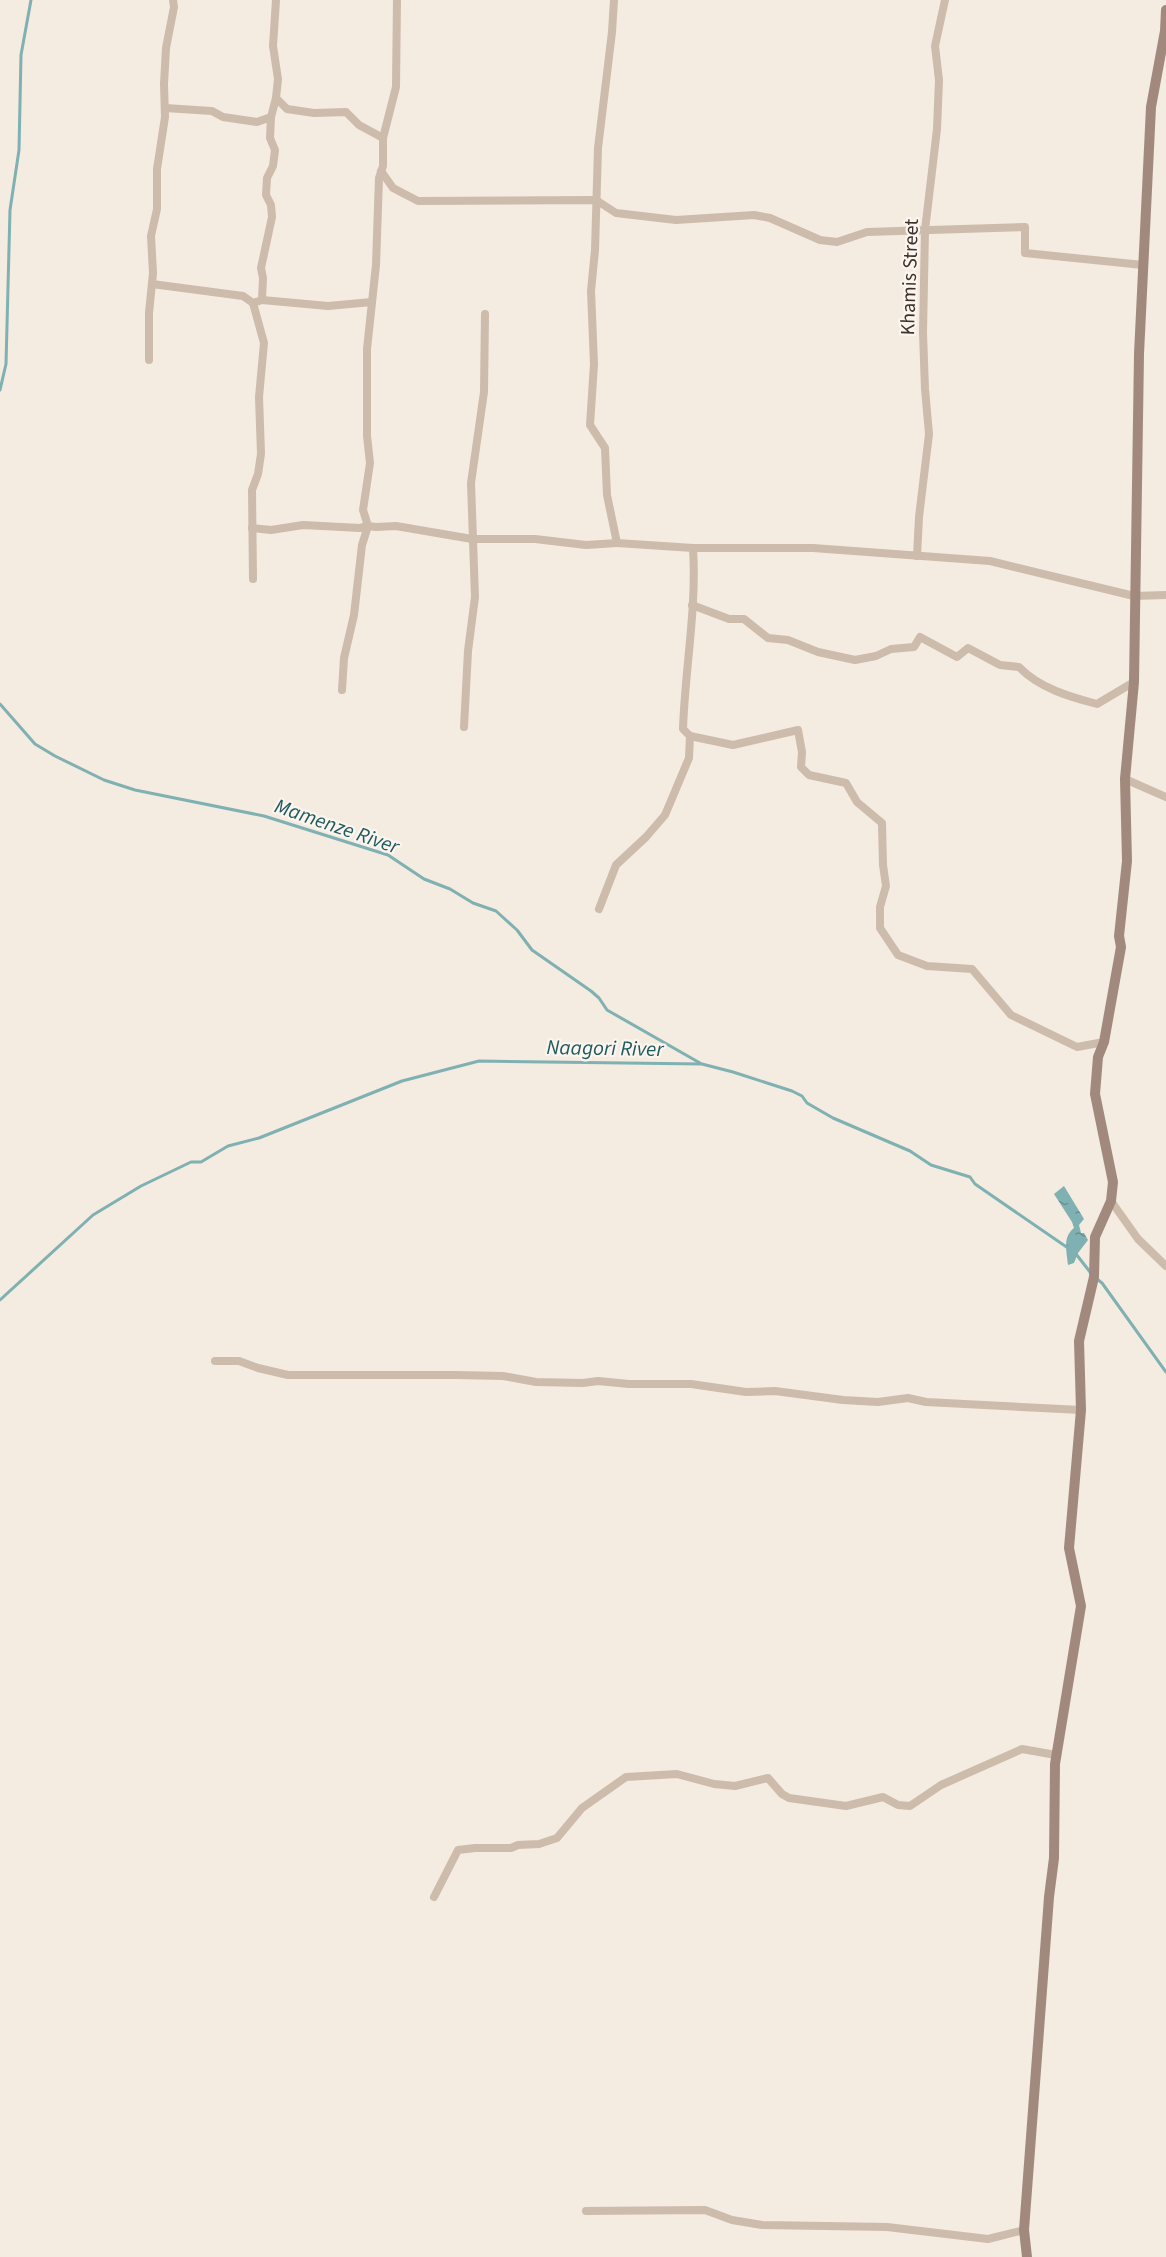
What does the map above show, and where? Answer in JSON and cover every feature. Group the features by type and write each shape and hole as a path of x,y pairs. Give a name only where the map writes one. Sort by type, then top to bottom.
{"street":[{"path":"149,360 148,313 153,273 151,236 157,209 157,169 165,117 166,57 173,0"},
{"path":"262,300 261,268 272,217 271,205 266,195 267,178 273,166 275,150 270,138 271,117 278,79 273,46 276,0"},
{"path":"342,690 344,658 354,615 362,545 368,526 363,510 370,463 366,395 367,349 376,265 383,138 396,87 397,0"},
{"path":"614,0 598,148 595,250 591,291 594,364 590,425 605,448 607,495 617,543"},
{"name":"Khamis Street","path":"917,556 929,434 923,333 925,230 937,129 939,80 934,46 945,0"},
{"path":"1027,2257 1023,2230 1054,1858 1056,1755 1081,1606 1069,1548 1081,1410 1078,1341 1094,1277 1095,1237 1111,1201 1113,1182 1095,1094 1098,1057 1104,1042 1121,947 1119,936 1127,861 1125,779 1134,682 1139,354 1143,265 1151,107 1165,31 1166,10"},
{"path":"276,98 287,109 314,113 346,112 359,125 383,138"},
{"path":"165,108 212,111 222,117 257,122 271,117"},
{"path":"381,171 393,188 418,201 596,200 616,213 676,220 754,214 770,218 820,240 837,242 867,231 1025,227 1025,253 1143,265"},
{"path":"152,284 243,296 253,303 264,343 259,397 261,454 258,474 252,490 253,579"},
{"path":"253,303 262,300 328,306 372,303"},
{"path":"464,727 468,651 475,597 471,483 484,392 485,314"},
{"path":"252,528 271,530 303,525 360,528 396,526 472,539 535,539 586,545 617,543 693,548 813,548 990,561 1134,597 1166,596"},
{"path":"693,548 695,579 683,729 690,736 733,745 798,730 802,752 801,767 809,775 846,783 857,802 882,823 886,886 880,907 880,928 898,955 927,966 972,969 1011,1015 1077,1047 1104,1042"},
{"path":"692,605 729,619 744,619 768,638 788,640 818,652 855,660 876,656 891,649 914,647 920,637 957,657 968,648 1000,665 1019,667 1030,678 1078,699 1097,704 1134,682"},
{"path":"599,909 616,865 646,837 665,815 689,758 690,736"},
{"path":"1125,779 1166,797"},
{"path":"1111,1201 1138,1239 1166,1266"},
{"path":"215,1361 239,1361 258,1368 288,1374 503,1376 536,1382 691,1384 746,1392 775,1391 843,1400 878,1402 908,1398 926,1402 1081,1410"},
{"path":"434,1897 458,1850 511,1848 518,1845 539,1844 557,1838 582,1808 626,1777 677,1774 714,1784 735,1786 768,1778 782,1794 789,1798 846,1806 884,1797 898,1805 910,1806 941,1785 1022,1749 1056,1755"},
{"path":"586,2211 705,2210 732,2220 762,2225 887,2227 988,2239 1023,2230"}],"water":[{"path":"1064,1186 1084,1219 1079,1225 1081,1233 1084,1233 1088,1240 1074,1263 1068,1265 1067,1240 1074,1228 1054,1194"}],"waterway":[{"name":"Mamenze River","path":"0,390 6,364 10,210 19,150 21,55 31,0"},
{"name":"Mamenze River","path":"0,704 35,744 104,780 135,790 264,816 388,855 424,879 450,889 473,903 496,911 517,930 532,950 591,991 607,1010 700,1063"},
{"name":"Naagori River","path":"0,1300 93,1215 141,1186 191,1162 201,1162 228,1146 259,1138 402,1081 479,1061 702,1064 733,1072 792,1091 833,1118 910,1151 931,1165 970,1177 975,1184 1068,1248"},
{"name":"Naagori River","path":"1076,1254 1090,1272"},
{"name":"Naagori River","path":"1097,1279 1166,1372"}]}
